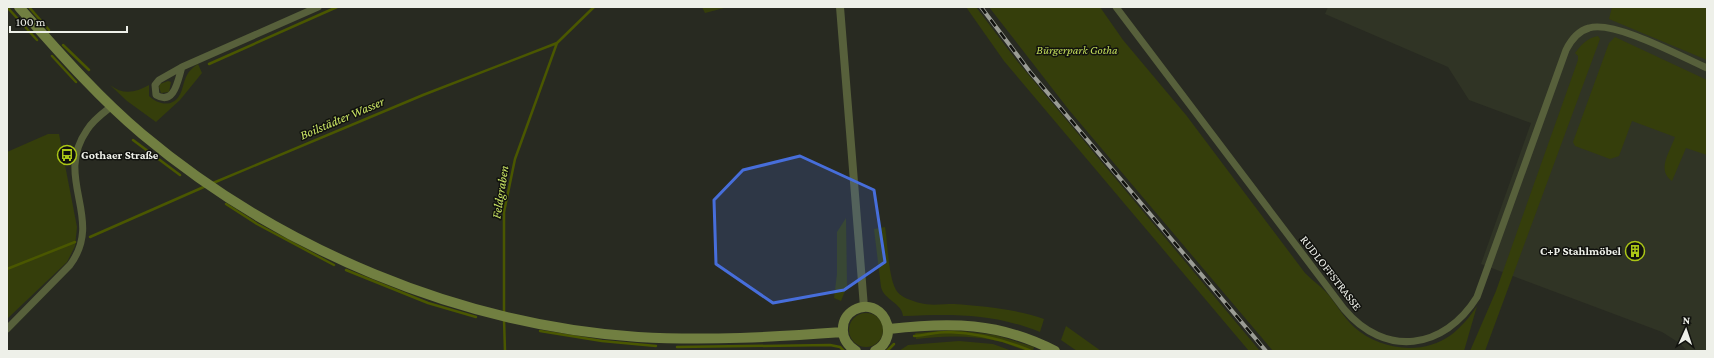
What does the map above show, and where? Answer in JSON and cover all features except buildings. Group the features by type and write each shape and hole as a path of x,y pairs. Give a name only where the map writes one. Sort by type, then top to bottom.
{"main road":[{"path":"19,7 51,44 112,106 143,134 203,180 270,222 360,268 413,289 515,318 580,330 667,338 767,338 843,332"},
{"path":"856,351 846,342 843,332 844,323 848,315 855,310 864,307 873,308 881,313 886,320 889,329 886,342 875,351"},
{"path":"889,329 930,324 980,326 1013,333 1055,351"}],"street":[{"path":"182,67 173,94 168,98 161,98 156,95 155,85 159,80 182,67 318,7"},
{"path":"840,7 864,307"},
{"name":"RUDLOFFSTRASSE","path":"1116,7 1352,319 1370,333 1389,340 1421,340 1442,333 1468,311 1477,296 1566,50 1573,39 1583,30 1596,26 1610,28 1707,68"},
{"path":"7,329 70,265 78,253 83,240 83,227 75,177 76,152 87,129 112,106"}],"highlighted area":[{"path":"800,156 874,190 885,262 844,290 773,303 716,264 714,200 743,170"}],"shaded area":[{"path":"1328,7 1707,7 1707,351 1687,351 1681,344 1662,332 1481,264 1531,123 1469,100 1448,67 1325,14"}],"green space":[{"path":"702,7 728,7 705,13"},
{"path":"966,7 976,7 1017,61 1260,351 1249,351 1004,61"},
{"name":"Bürgerpark Gotha","path":"989,7 1100,7 1123,40 1186,115 1305,273 1326,292 1346,319 1354,327 1364,335 1388,345 1401,348 1427,346 1440,342 1451,335 1465,322 1477,306 1464,351 1273,351 1069,110"},
{"path":"1612,7 1707,7 1707,60 1609,19"},
{"path":"1598,36 1600,39 1485,351 1470,351 1496,291 1578,60 1578,56 1575,53 1585,42"},
{"path":"1615,37 1707,80 1707,155 1686,148 1672,181 1667,177 1665,166 1675,137 1632,121 1619,156 1610,159 1575,146 1573,142 1609,43"},
{"path":"198,64 202,73 180,100 156,122 127,101 110,85 124,92 129,92 139,90 149,85 149,96 152,99 164,104 169,103 176,100 179,96 188,74"},
{"path":"168,81 171,82 169,92 161,93 159,87 160,84"},
{"path":"48,134 59,134 77,227 75,246 67,262 7,319 7,152"},
{"path":"846,218 847,286 841,301 834,298 837,274 837,232"},
{"path":"885,227 891,276 893,284 900,295 924,304 954,304 1011,310 1044,319 1040,332 1006,321 973,316 903,316 900,308 886,295 881,287 874,229"},
{"path":"866,313 878,318 883,330 878,342 866,347 854,342 849,330 854,318"},
{"path":"1066,326 1101,351 1077,351 1061,340"},
{"path":"954,330 995,335 1034,347 1033,351 1028,351 1006,343 967,337 916,339 915,333"},
{"path":"959,341 993,344 1012,351 899,351 908,345"}],"waterway":[{"path":"7,7 37,40"},
{"path":"29,7 49,30"},
{"path":"209,64 337,7"},
{"name":"Boilstädter Wasser","path":"213,183 423,95 557,43 594,7"},
{"name":"Feldgraben","path":"504,314 504,212 515,159 557,43"},
{"path":"63,45 89,70"},
{"path":"52,56 76,82"},
{"path":"133,140 180,175"},
{"name":"Boilstädter Wasser","path":"90,237 206,186"},
{"path":"226,204 257,224 334,265"},
{"name":"Boilstädter Wasser","path":"7,269 75,242"},
{"path":"346,270 428,303 476,317"},
{"name":"Feldgraben","path":"504,319 505,351"},
{"path":"540,331 602,341 656,346"},
{"path":"914,336 944,332 970,334 1001,340 1031,351"},
{"path":"887,351 894,344"},
{"path":"677,347 830,345 840,347 844,351"}],"railway":[{"path":"981,7 1030,72 1266,351"}],"place":[{"name":"Gothaer Straße","path":"67,155"},
{"name":"C+P Stahlmöbel","path":"1635,251"}]}
